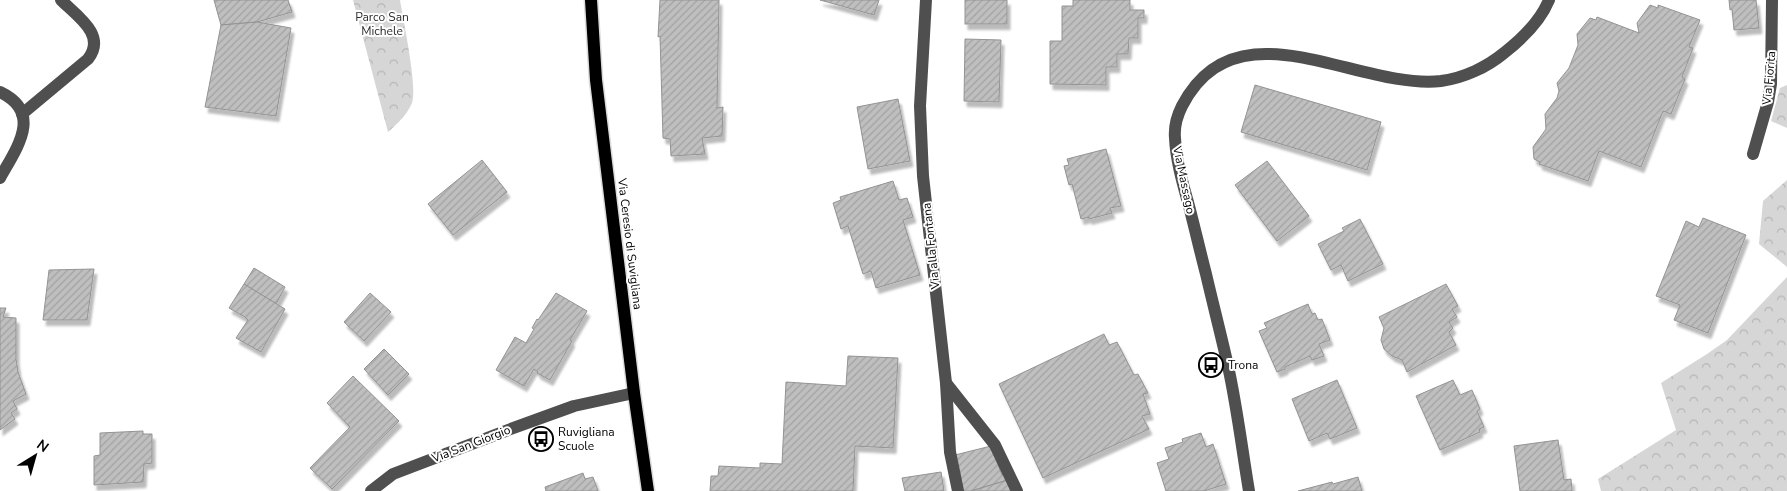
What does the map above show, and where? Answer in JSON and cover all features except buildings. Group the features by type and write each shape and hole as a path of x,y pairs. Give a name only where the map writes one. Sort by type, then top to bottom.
{"main road":[{"name":"Via Ceresio di Suvigliana","path":"591,0 596,80 648,491"}],"street":[{"path":"22,114 88,59 95,46 95,38 91,30 61,0"},
{"name":"Via alla Fontana","path":"926,0 920,106 923,176 946,383 950,452 958,491"},
{"name":"Via Massago","path":"1249,491 1228,367 1181,177 1175,125 1182,104 1194,88 1215,68 1231,60 1256,54 1287,54 1402,79 1443,81 1464,76 1482,68 1514,46 1537,20 1548,0"},
{"name":"Via Fiorita","path":"1754,154 1771,84 1772,0"},
{"path":"0,92 13,100 18,106 22,114 24,128 22,137 0,178"},
{"path":"946,383 995,445 1017,491"},
{"name":"Via San Giorgio","path":"371,491 393,474 508,430 574,406 634,392"}],"green space":[{"name":"Parco San Michele","path":"353,0 400,0 412,69 413,95 412,103 407,111 388,132"},
{"path":"1787,85 1787,128 1771,121 1780,88"},
{"path":"1787,180 1787,267 1759,244 1763,201"},
{"path":"1787,277 1787,491 1601,491 1598,479 1676,430 1661,383 1727,340"}],"place":[{"name":"Trona","path":"1211,365"},
{"name":"Ruvigliana Scuole","path":"541,439"}]}
